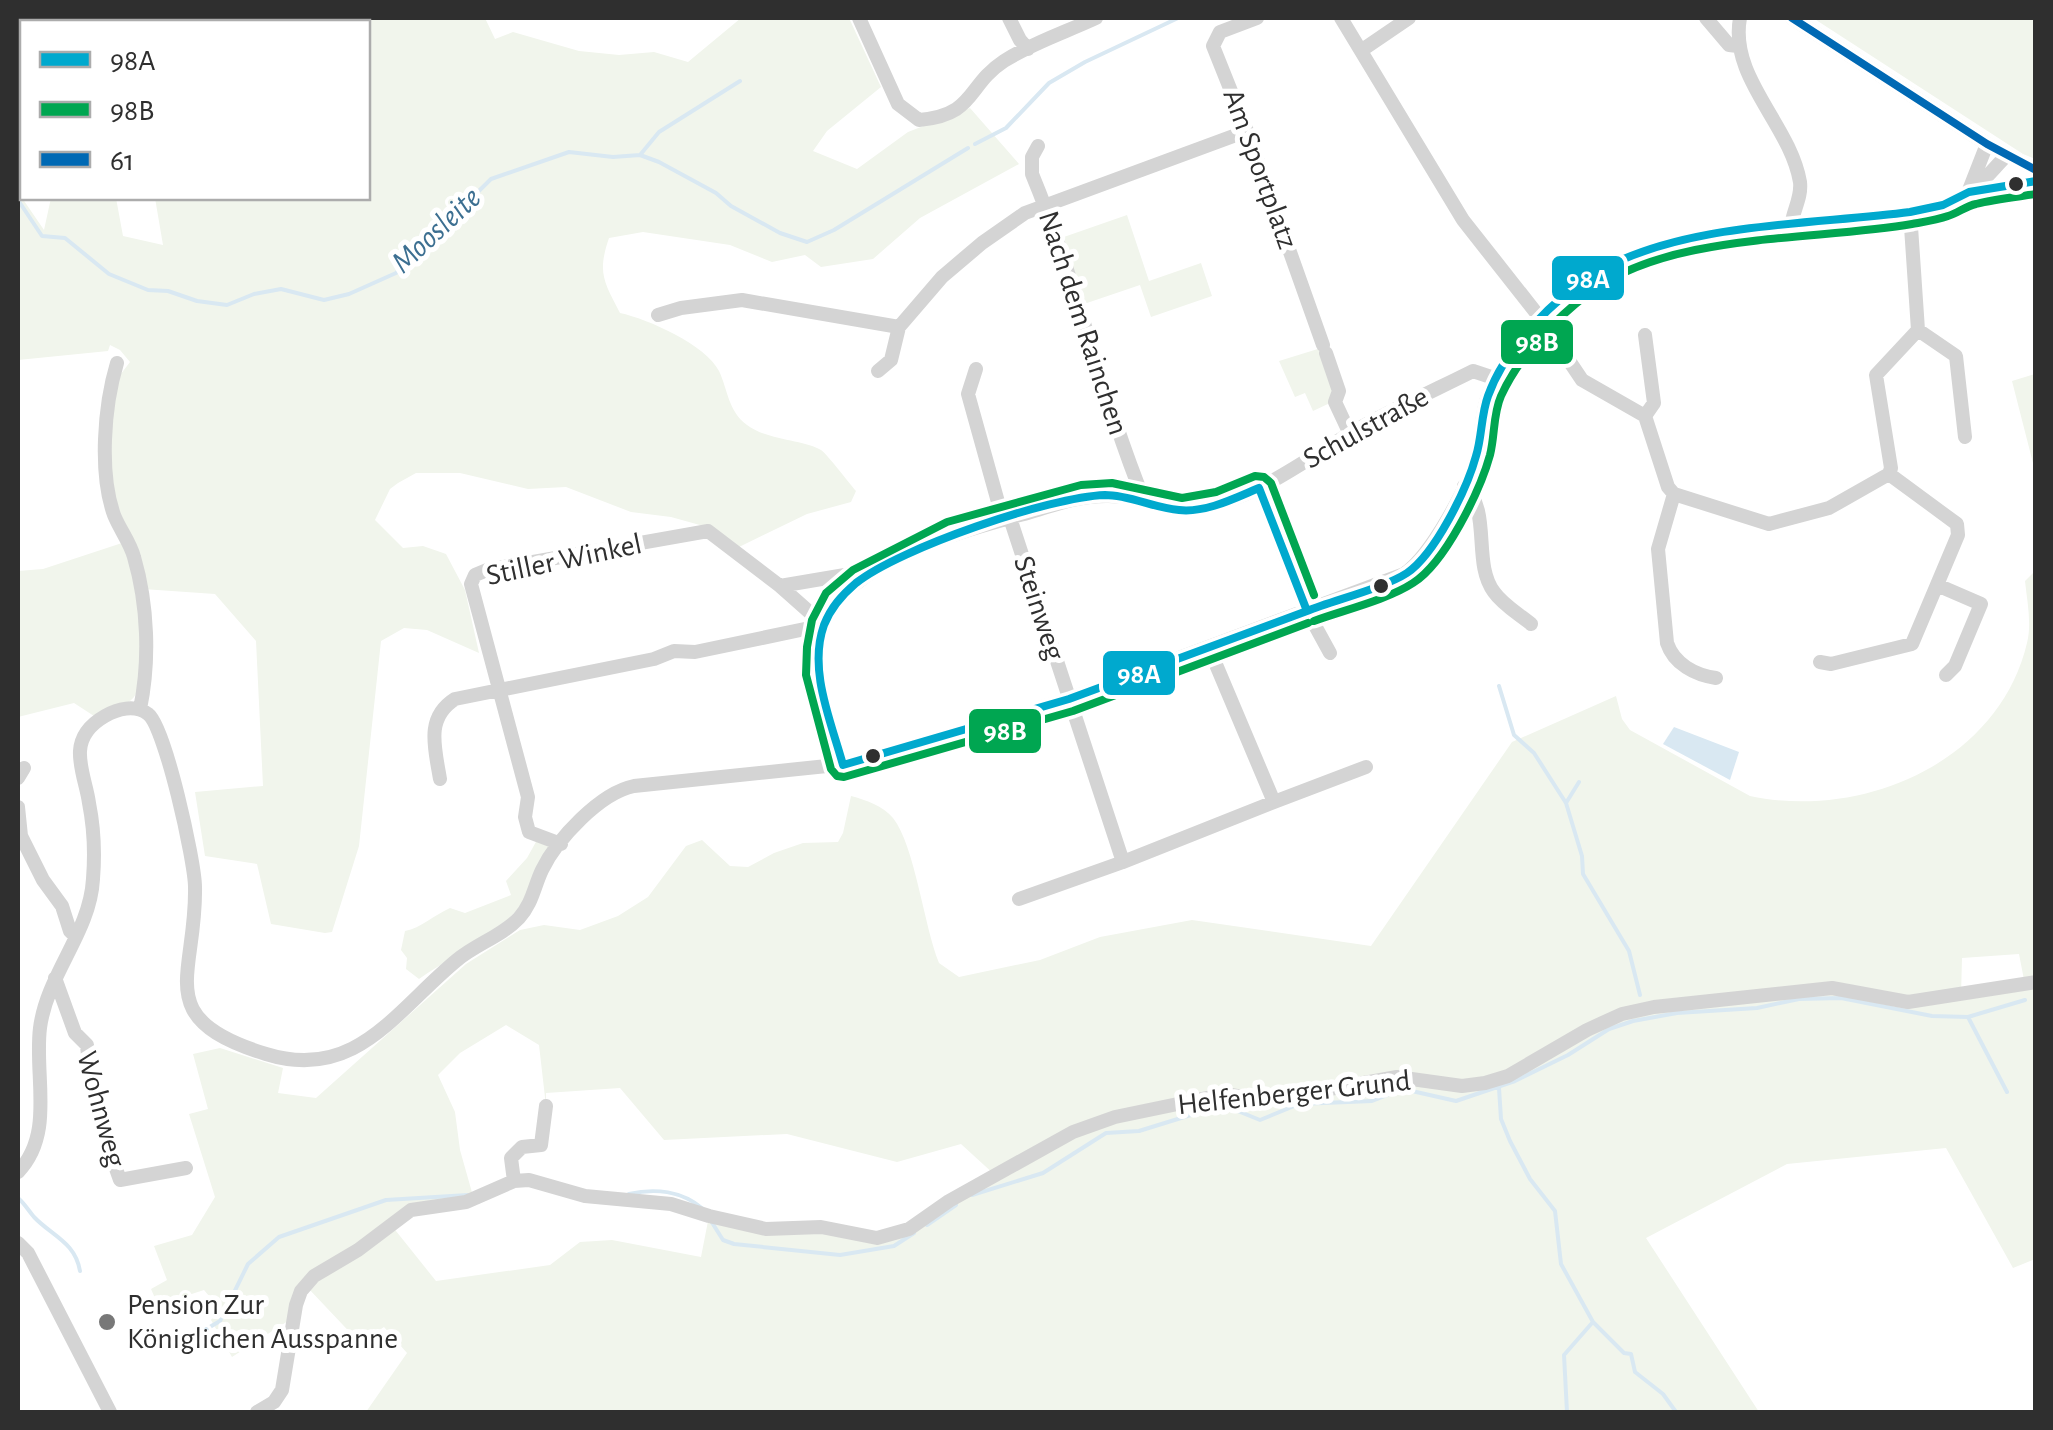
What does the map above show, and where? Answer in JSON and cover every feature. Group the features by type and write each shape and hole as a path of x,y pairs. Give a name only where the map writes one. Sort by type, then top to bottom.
{"street":[{"path":"859,18 898,104 919,120 940,118 960,110 996,67 1096,18"},
{"path":"1009,18 1028,49"},
{"name":"Am Sportplatz","path":"1257,18 1220,32 1213,46 1248,131 1340,391 1335,402 1350,434"},
{"path":"1341,18 1464,220 1541,319 1582,380 1645,416 1668,487 1674,494 1769,524 1828,508 1889,474"},
{"path":"1362,50 1409,18"},
{"path":"1706,18 1728,45 1738,46"},
{"path":"1740,18 1741,60 1778,123 1795,165 1800,193 1791,228"},
{"path":"1792,18 2006,156 2036,170"},
{"path":"878,371 891,360 899,326 942,278 1025,213 1248,131"},
{"path":"1968,192 1987,144"},
{"name":"Nach dem Rainchen","path":"1038,146 1031,166 1103,380 1115,430 1144,500"},
{"path":"18,1172 35,1149 40,1129 40,1027 54,977 90,906 93,880 90,808 80,754 83,735 96,721 115,711 140,710 156,722 164,744 196,888 186,982 190,1001 203,1024 252,1050 292,1060 312,1062 340,1056 401,1012 462,955 521,916 544,865 598,802 623,788 843,765 1069,699 1410,570 1424,554 1464,486 1477,456 1485,405 1497,379 1541,319 1597,273 1640,254 1696,240 1944,205 1968,192 2006,156"},
{"path":"1820,662 1831,664 1912,644 1958,535 1957,524 1889,474 1876,375 1918,330 1910,212"},
{"path":"658,315 742,300 899,326"},
{"path":"1918,330 1956,356 1965,437"},
{"path":"1644,335 1654,403 1645,416"},
{"path":"117,363 109,390 107,471 114,516 133,553 140,588 148,657 140,710"},
{"path":"976,369 968,394 1006,519"},
{"name":"Schulstraße","path":"824,625 837,600 860,580 952,534 1082,497 1110,495 1171,509 1194,510 1220,504 1259,488 1350,434 1473,370 1497,379"},
{"path":"1464,486 1476,505 1488,580 1494,593 1531,624"},
{"path":"1259,488 1307,611 1330,653"},
{"path":"1674,494 1658,548 1667,643 1672,657 1700,676 1716,678"},
{"name":"Steinweg","path":"1006,519 1124,862"},
{"name":"Stiller Winkel","path":"507,687 470,584 475,575 487,570 708,531 780,586"},
{"path":"780,586 845,575 860,580"},
{"path":"1937,585 1981,604 1954,666 1946,675"},
{"path":"780,586 824,625"},
{"path":"824,625 818,673 843,765"},
{"path":"440,779 434,738 437,716 455,699 654,659 677,661 695,652 824,625"},
{"path":"1209,648 1274,802"},
{"path":"507,687 504,706 528,797 524,818 529,832 561,844"},
{"path":"1020,899 1366,767"},
{"path":"18,807 21,836 76,937"},
{"name":"Wohnweg","path":"54,977 75,1033 87,1044 88,1073 99,1122 120,1180 186,1168"},
{"name":"Helfenberger Grund","path":"514,1181 529,1180 598,1198 671,1204 766,1229 821,1228 877,1238 909,1229 949,1202 1074,1132 1116,1118 1226,1094 1263,1101 1397,1077 1462,1086 1485,1083 1508,1076 1622,1014 1654,1007 1832,988 1908,1002 2036,982"},
{"path":"258,1412 274,1402 282,1390 301,1290 314,1276 358,1250 411,1210 466,1202 514,1181 511,1158 522,1148 540,1146 546,1106"},
{"path":"18,1243 28,1253 110,1412"}],"shaded area":[{"path":"485,18 495,39 513,32 579,51 619,55 654,52 688,62 741,18 849,18 881,87 827,131 813,151 857,169 908,132 970,108 1019,164 920,218 873,259 821,267 805,255 772,262 730,245 643,232 609,238 603,260 604,277 620,313 660,327 702,352 719,371 732,407 747,425 764,434 821,450 856,491 851,502 807,514 739,547 707,527 631,512 566,487 528,489 460,473 416,473 390,489 375,520 403,548 423,546 446,554 465,590 479,653 427,630 404,628 381,641 359,846 332,932 271,924 257,864 205,856 195,792 263,786 256,641 215,594 143,589 113,494 109,442 117,379 130,362 110,345 108,351 18,360 18,192 44,230 51,200 116,200 123,236 163,245 155,200 370,200 370,20 167,20"},
{"path":"1813,18 2035,18 2035,159 2023,154"},
{"path":"1127,215 1149,281 1201,263 1212,296 1151,317 1140,285 1084,304 1061,238"},
{"path":"1321,348 1334,387 1330,403 1313,411 1305,393 1295,397 1279,361"},
{"path":"2036,374 2035,471 2012,381"},
{"path":"122,543 130,554 142,631 138,690 130,701 94,716 74,703 18,717 18,571 43,569"},
{"path":"2035,571 2035,1259 2013,1268 1946,1148 1787,1164 1646,1238 1759,1412 366,1412 407,1353 384,1327 360,1343 308,1288 288,1321 232,1357 211,1320 219,1308 204,1290 158,1305 151,1289 167,1280 154,1246 192,1235 215,1197 189,1114 208,1109 193,1054 220,1048 283,1068 278,1093 316,1098 466,964 520,930 544,925 580,930 618,916 648,897 686,846 702,840 730,866 748,867 803,843 838,842 851,796 874,804 893,818 901,831 939,963 959,977 1040,960 1100,937 1192,920 1371,946 1512,742 1616,696 1622,719 1630,730 1750,796 1793,801 1837,799 1880,790 1920,773 1957,750 1988,720 2012,685 2028,635 2025,581","holes":["2019,954 2025,985 1961,996 1962,958","506,1025 539,1045 546,1106 546,1093 620,1088 664,1140 787,1134 897,1162 961,1144 996,1176 877,1238 709,1216 701,1257 612,1240 580,1242 550,1265 436,1281 388,1221 473,1196 460,1150 455,1112 438,1075 460,1053"]},
{"path":"1674,727 1739,752 1730,780 1663,744"},
{"path":"537,840 552,844 513,915 419,979 406,969 407,958 401,950 405,931 450,908 465,913 511,895 506,881"}],"waterway":[{"name":"Moosleite","path":"975,144 1006,128 1049,83 1178,18"},
{"path":"640,155 659,132 740,81"},
{"name":"Moosleite","path":"18,200 42,236 65,238 109,274 148,290 227,305 281,289 324,300 349,294 396,273 491,179 569,152 613,157 640,155 659,162 780,233 807,242 834,230 968,148"},
{"path":"1499,686 1514,735 1534,753 1566,803 1582,856 1583,874 1629,951 1640,995"},
{"path":"1566,803 1579,782"},
{"path":"972,1195 1043,1173 1106,1133 1139,1131 1223,1105 1260,1120 1299,1104 1372,1101 1403,1089 1456,1101 1515,1081 1609,1029 1633,1021 1677,1013 1757,1008 1799,999 1841,998 1932,1016 1968,1017 2025,1000"},
{"path":"1968,1017 2007,1092"},
{"path":"1499,1088 1501,1119 1510,1141 1530,1179 1555,1211 1561,1264 1593,1322 1624,1353 1631,1354 1635,1372 1663,1394 1676,1412"},
{"path":"629,1194 668,1192 703,1209"},
{"path":"191,1338 220,1321 248,1264 279,1237 386,1200 468,1195"},
{"path":"18,1198 68,1246 80,1271"},
{"path":"927,1225 956,1205"},
{"path":"711,1221 723,1240 734,1244 840,1255 894,1246 914,1233"},
{"path":"1567,1412 1564,1355 1592,1323"}],"transit line":[{"name":"61","path":"1792,18 1987,144 2036,170"},
{"name":"98A","path":"1307,611 1385,584 1418,564 1449,520 1472,470 1488,396 1506,360 1548,310 1597,272 1669,243 1709,234 1910,212 1943,205 1969,192 2036,181"},
{"name":"98B","path":"1314,621 1391,595 1413,583 1437,560 1478,487 1490,455 1498,403 1518,367 1563,314 1622,273 1701,249 1912,224 1976,204 2036,194"},
{"name":"98B","path":"1308,623 1073,711 844,777 831,769 806,675 812,620 826,593 853,570 947,522 1081,485 1112,483 1182,498 1216,492 1255,476 1264,477 1271,483 1314,595"},
{"name":"98A","path":"1259,488 1307,611 1069,699 843,765 823,695 820,642 824,625 842,597 877,569 939,540 1013,514 1080,498 1124,497 1189,510 1220,504 1259,488"}],"place":[{"name":"Pension Zur Königlichen Ausspanne","path":"107,1322"}]}
